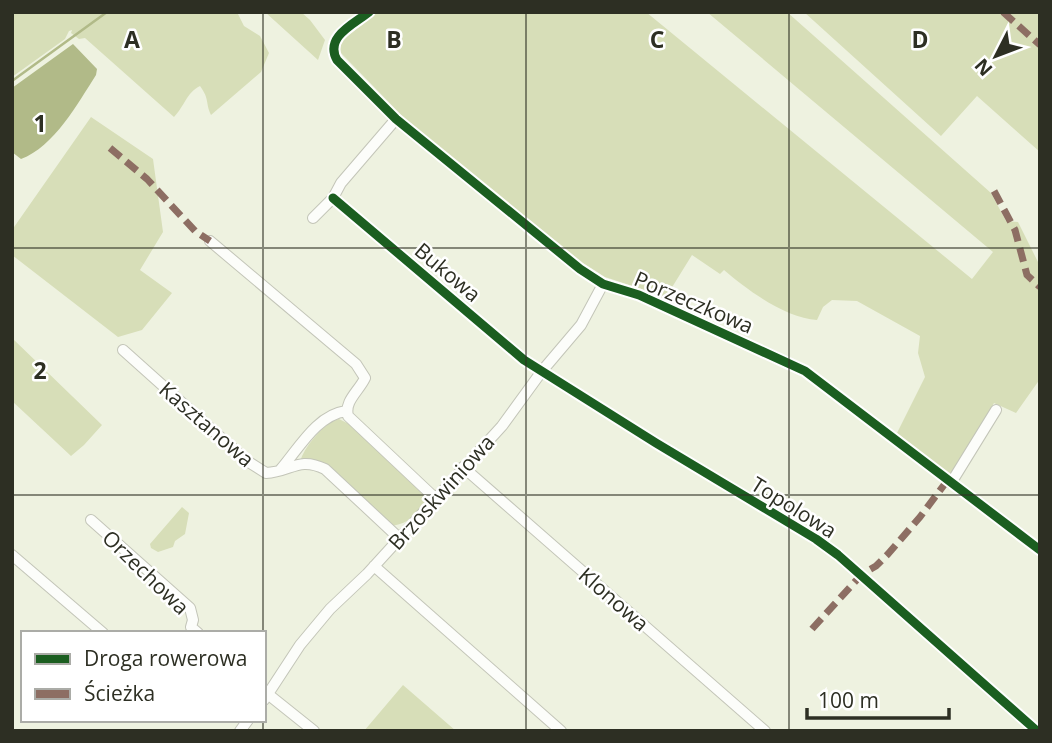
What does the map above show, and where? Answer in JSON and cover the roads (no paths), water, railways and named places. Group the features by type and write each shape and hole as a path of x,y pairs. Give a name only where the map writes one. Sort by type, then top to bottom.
{"street":[{"name":"Porzeczkowa","path":"369,12 335,40 333,53 346,70 396,118 580,269 603,284 639,295 805,371 1040,550"},
{"path":"313,218 333,198 341,183 396,118"},
{"name":"Bukowa","path":"333,198 524,360 542,371"},
{"path":"210,240 364,373 363,382 346,411"},
{"name":"Brzoskwiniowa","path":"266,695 300,645 330,609 374,566 502,426 542,371 581,325 603,284"},
{"name":"Kasztanowa","path":"123,350 247,461 266,473 302,463 325,469 399,538"},
{"name":"Topolowa","path":"542,371 827,547 862,573 1037,731"},
{"path":"951,483 996,410"},
{"path":"281,468 318,424 346,411"},
{"path":"346,411 357,427 435,498"},
{"name":"Klonowa","path":"463,467 765,731"},
{"name":"Orzechowa","path":"91,520 190,608 193,620 191,631"},
{"path":"12,555 101,631"},
{"path":"374,566 561,731"},
{"path":"266,695 314,731"}],"waterway":[{"path":"12,81 107,12"}]}
